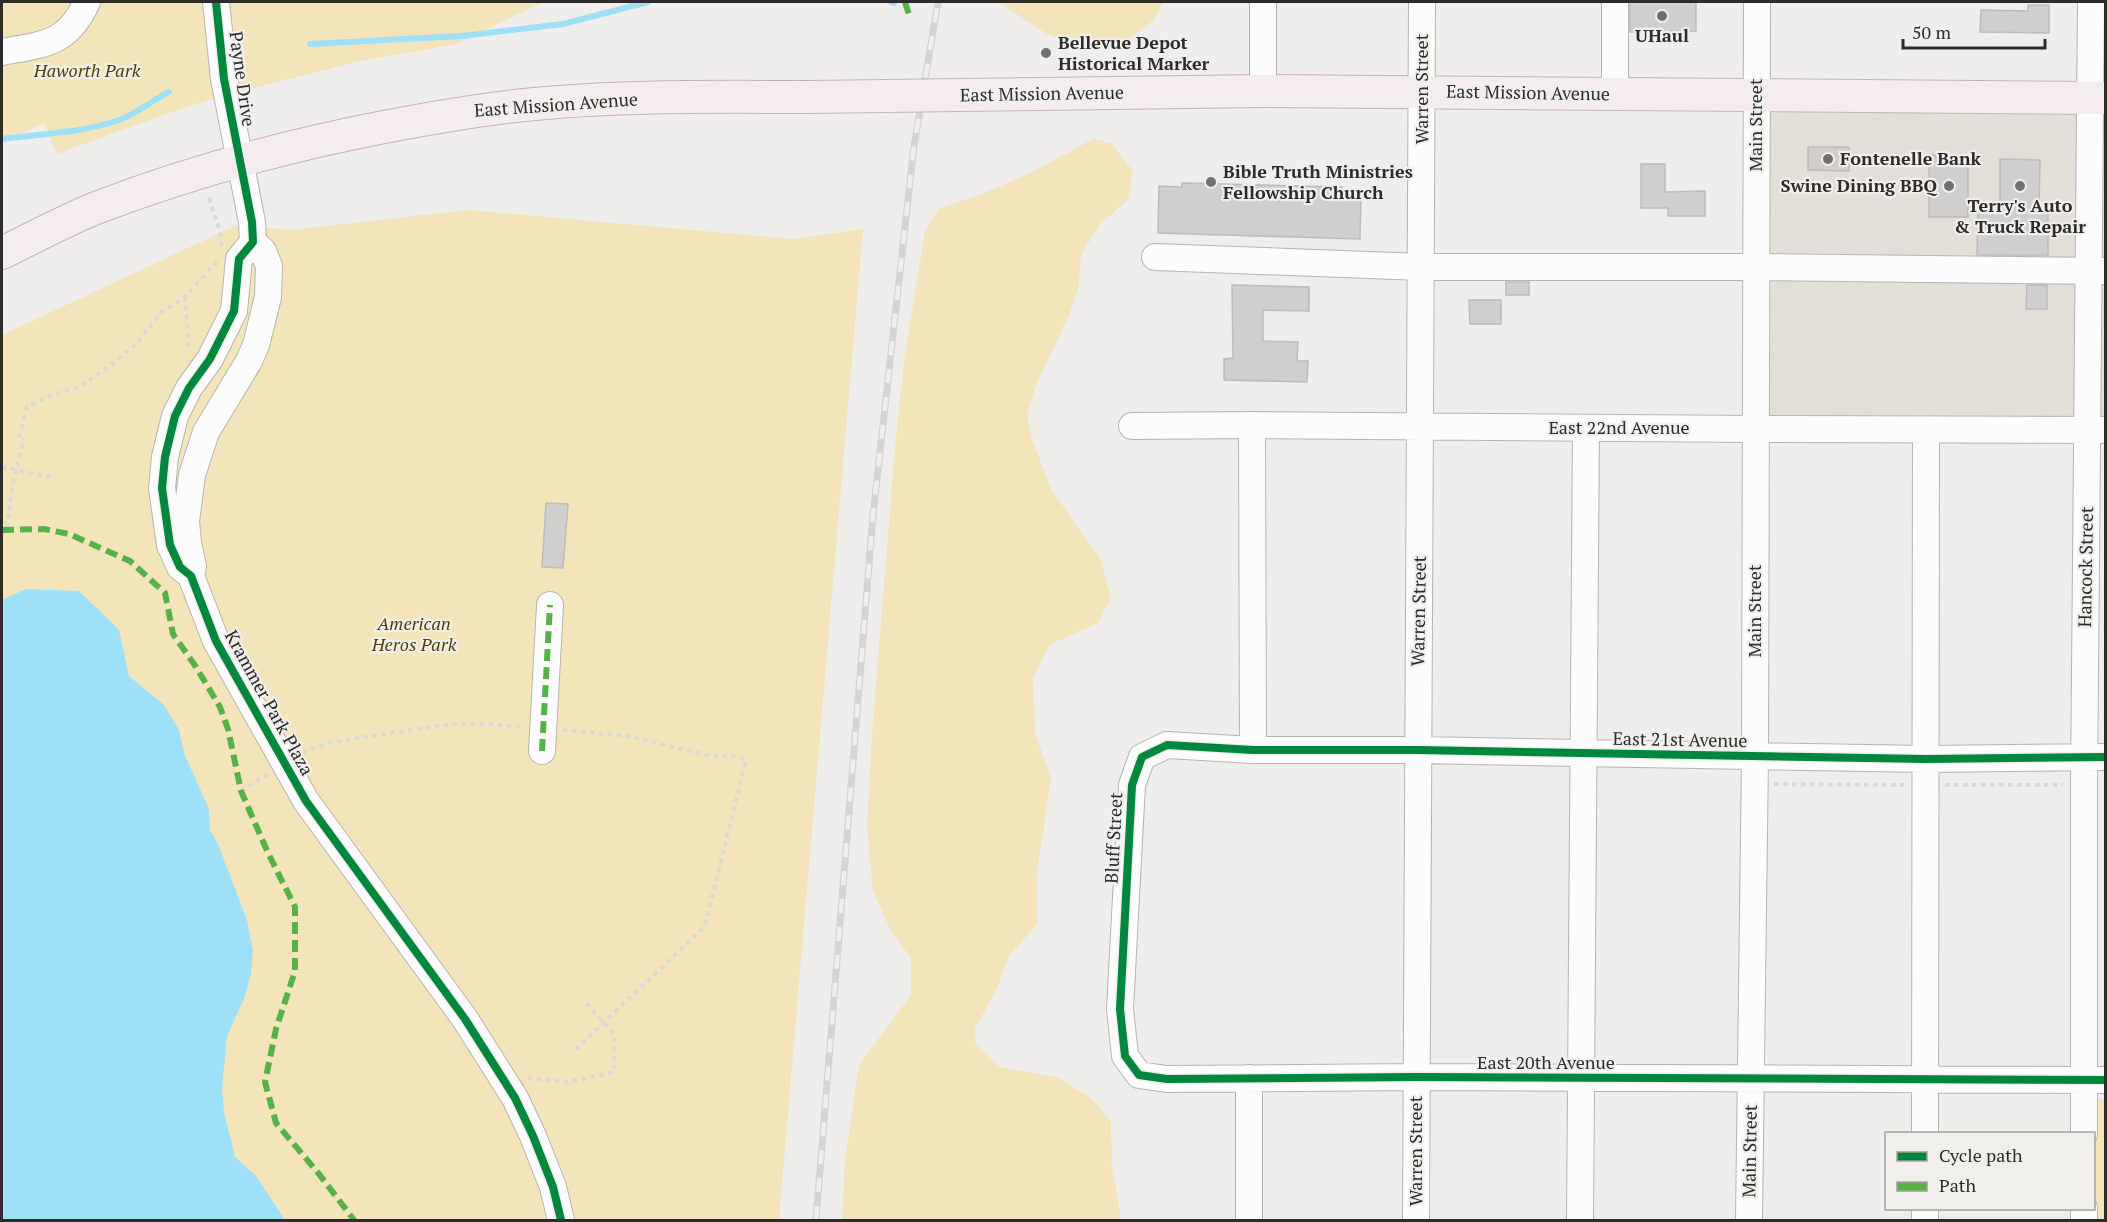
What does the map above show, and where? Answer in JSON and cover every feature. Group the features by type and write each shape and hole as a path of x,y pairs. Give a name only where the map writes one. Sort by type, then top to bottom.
{"main road":[{"name":"East Mission Avenue","path":"2,253 94,209 158,185 239,160 354,133 460,113 525,105 664,98 1263,91 2097,98"}],"street":[{"path":"2,52 49,43 69,31 87,2"},
{"name":"Payne Drive","path":"216,2 224,79 239,160"},
{"path":"1263,2 1263,91"},
{"name":"Warren Street","path":"1416,1221 1422,2"},
{"path":"1615,2 1615,94"},
{"name":"Main Street","path":"1749,1221 1755,756 1757,2"},
{"name":"Hancock Street","path":"2084,1132 2095,1080 2097,98 2091,2"},
{"name":"Krammer Park Plaza","path":"239,160 252,222 253,242 239,259 234,311 210,359 189,388 175,416 165,457 162,488 170,545 180,567 191,576 216,641 306,801 465,1019 508,1086 533,1136 553,1187 561,1221"},
{"name":"Krammer Park Plaza","path":"191,576 193,566 186,522 192,475 206,432 256,345 268,297 269,266 263,251 253,242"},
{"path":"1155,257 1422,267 1755,267 2097,271"},
{"path":"210,359 239,378"},
{"path":"1252,424 1253,750"},
{"name":"East 22nd Avenue","path":"1132,426 1252,424 2097,430"},
{"path":"1580,1221 1586,428"},
{"path":"1925,1132 1926,430"},
{"path":"543,740 550,604"},
{"name":"Bluff Street","path":"1124,928 1131,785 1142,757 1167,745 1253,750"},
{"name":"East 21st Avenue","path":"1253,750 1418,750 1926,759 2095,757"},
{"name":"East 20th Avenue","path":"1124,928 1120,1009 1122,1032 1125,1056 1139,1075 1167,1079 1416,1077 2095,1080"},
{"path":"1249,1078 1249,1221"}],"path":[{"path":"210,198 219,228 222,250"},
{"path":"7,528 27,406 51,395 77,388 107,368 142,339 162,312 183,298 208,274 217,263 219,256"},
{"path":"2,467 55,478"},
{"path":"241,791 284,763 328,743 441,725 486,724 543,740 628,736 706,755 717,757 729,754 746,760 707,918 702,929 572,1053"},
{"path":"508,1086 519,1079 568,1082 614,1072 615,1036 586,1002"}],"shaded area":[{"path":"2091,2 2105,2 2105,430 1755,429 1755,96 2089,98"}],"green space":[{"name":"Haworth Park","path":"2,2 543,2 456,44 356,62 234,93 174,111 57,154 44,123 2,142"},
{"path":"998,2 1163,2 1154,20 1120,45 1089,48 1047,34"},
{"path":"1093,139 1111,143 1133,171 1128,200 1101,223 1081,255 1079,284 1069,316 1037,383 1027,414 1032,439 1051,489 1101,560 1111,598 1098,623 1049,645 1033,678 1035,732 1051,778 1037,872 1037,924 1009,956 997,988 975,1029 976,1045 1000,1067 1060,1078 1092,1099 1111,1121 1112,1168 1120,1213 1119,1220 842,1220 845,1159 859,1065 911,995 911,958 891,931 873,891 867,828 872,733 896,436 905,354 925,232 939,208 980,195 1032,172"},
{"name":"American Heros Park","path":"468,210 793,239 863,229 779,1220 2,1220 2,335 237,225 290,230"},
{"path":"2084,1098 2105,1099 2105,1220 2084,1220 2095,1210 2093,1132"}],"water":[{"path":"26,589 79,591 119,630 129,676 164,705 179,730 184,753 209,809 210,830 218,844 247,920 253,951 251,974 244,999 227,1036 222,1089 224,1112 235,1157 256,1176 285,1220 2,1220 2,600"}],"building":[{"name":"UHaul","path":"1630,2 1696,2 1696,31 1630,32"},
{"path":"2028,5 2049,5 2049,33 1980,32 1981,10 2028,11"},
{"name":"Fontenelle Bank","path":"1808,147 1849,147 1849,171 1808,170"},
{"name":"Swine Dining BBQ","path":"1929,155 1968,155 1968,217 1929,217"},
{"name":"Terry's Auto & Truck Repair","path":"2000,159 2040,160 2039,212 2048,212 2048,255 1977,255 1978,211 2000,211"},
{"path":"1641,164 1665,164 1665,192 1705,191 1705,216 1668,216 1668,208 1641,208"},
{"name":"Bible Truth Ministries Fellowship Church","path":"1182,183 1342,187 1342,196 1361,197 1360,239 1158,233 1159,186 1182,187"},
{"path":"1506,282 1529,282 1529,295 1506,295"},
{"path":"1232,285 1309,287 1309,311 1263,310 1263,341 1298,342 1297,361 1308,361 1307,382 1224,380 1224,359 1233,358"},
{"path":"2027,285 2047,285 2047,309 2026,309"},
{"path":"1469,300 1501,300 1501,324 1470,324"},
{"path":"546,503 568,504 563,568 542,567"}],"waterway":[{"path":"310,44 462,36 563,24 648,2"},
{"path":"2,139 74,131 102,125 130,115 169,92"}],"railway":[{"path":"816,1220 873,515 914,146 938,2"}],"marked path":[{"path":"905,2 910,18"},
{"path":"2,530 44,529 69,534 130,561 165,593 173,634 220,707 228,729 241,791 295,907 295,971 276,1029 265,1082 276,1123 354,1220"},
{"path":"542,751 550,605"}],"cycle path":[{"path":"216,2 224,79 252,222 253,242 239,259 234,311 210,359 189,388 175,416 165,457 162,488 170,545 180,567 191,576 216,641 306,801 465,1019 515,1098 553,1187 561,1220"},
{"path":"2106,757 1926,759 1418,750 1253,750 1167,745 1142,757 1132,785 1120,1009 1125,1056 1139,1075 1167,1079 1416,1077 2106,1080"}],"place":[{"name":"UHaul","path":"1662,16"},
{"name":"Bellevue Depot Historical Marker","path":"1046,53"},
{"name":"Fontenelle Bank","path":"1828,159"},
{"name":"Bible Truth Ministries Fellowship Church","path":"1211,182"},
{"name":"Swine Dining BBQ","path":"1949,186"},
{"name":"Terry's Auto & Truck Repair","path":"2020,186"}]}
